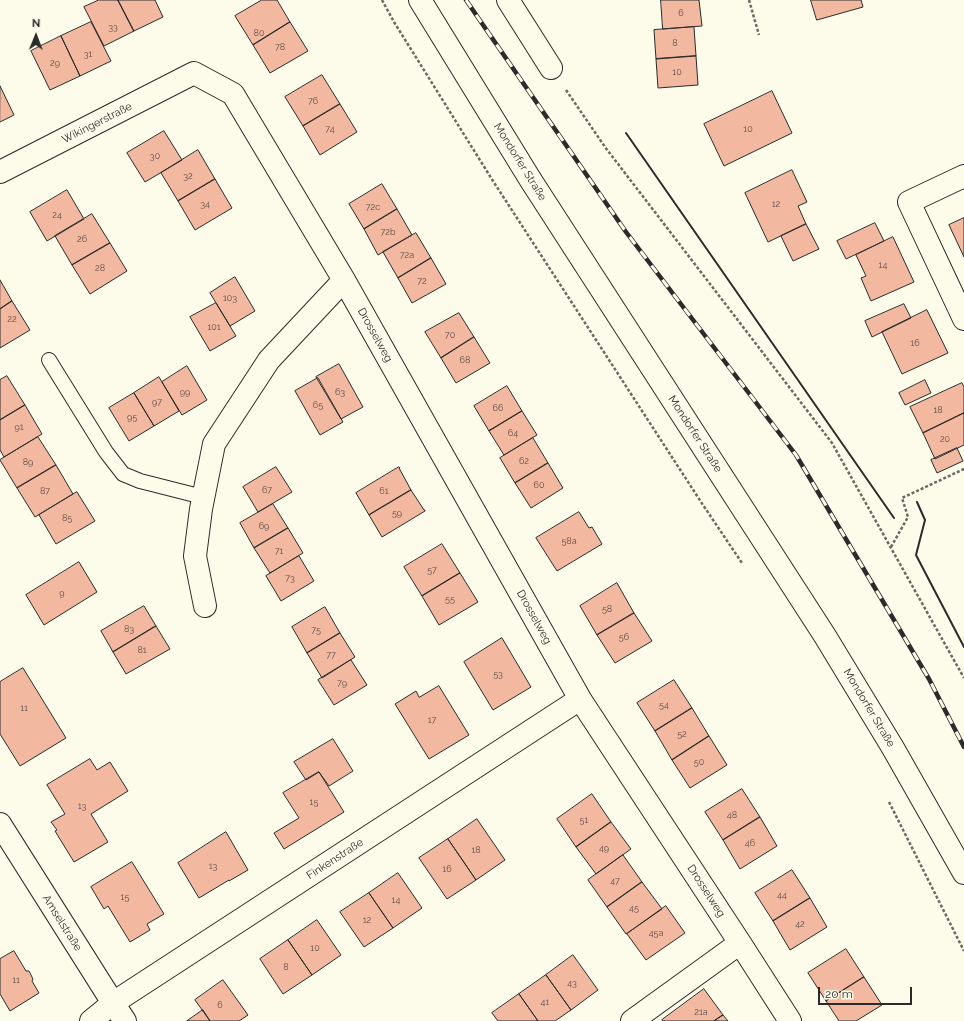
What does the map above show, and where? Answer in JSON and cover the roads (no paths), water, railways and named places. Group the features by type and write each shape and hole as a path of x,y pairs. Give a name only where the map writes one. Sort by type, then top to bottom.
{"street":[{"name":"Mondorfer Straße","path":"420,0 530,179 825,636 889,742 964,872"},
{"path":"508,0 551,68"},
{"name":"Wikingerstraße","path":"0,172 194,73"},
{"name":"Drosselweg","path":"194,73 233,94 344,280 580,699 790,1021"},
{"path":"964,176 909,202 964,319"},
{"path":"205,606 194,556 203,497 214,444 269,360 344,280"},
{"name":"Finkenstraße","path":"91,1021 113,1003 580,699"},
{"name":"Amselstraße","path":"0,824 125,1021"},
{"path":"632,1021 740,943"}],"lane":[{"path":"49,360 106,452 123,474 140,481 203,497"}],"railway":[{"path":"466,0 626,232 796,455 929,679 964,747"}]}
